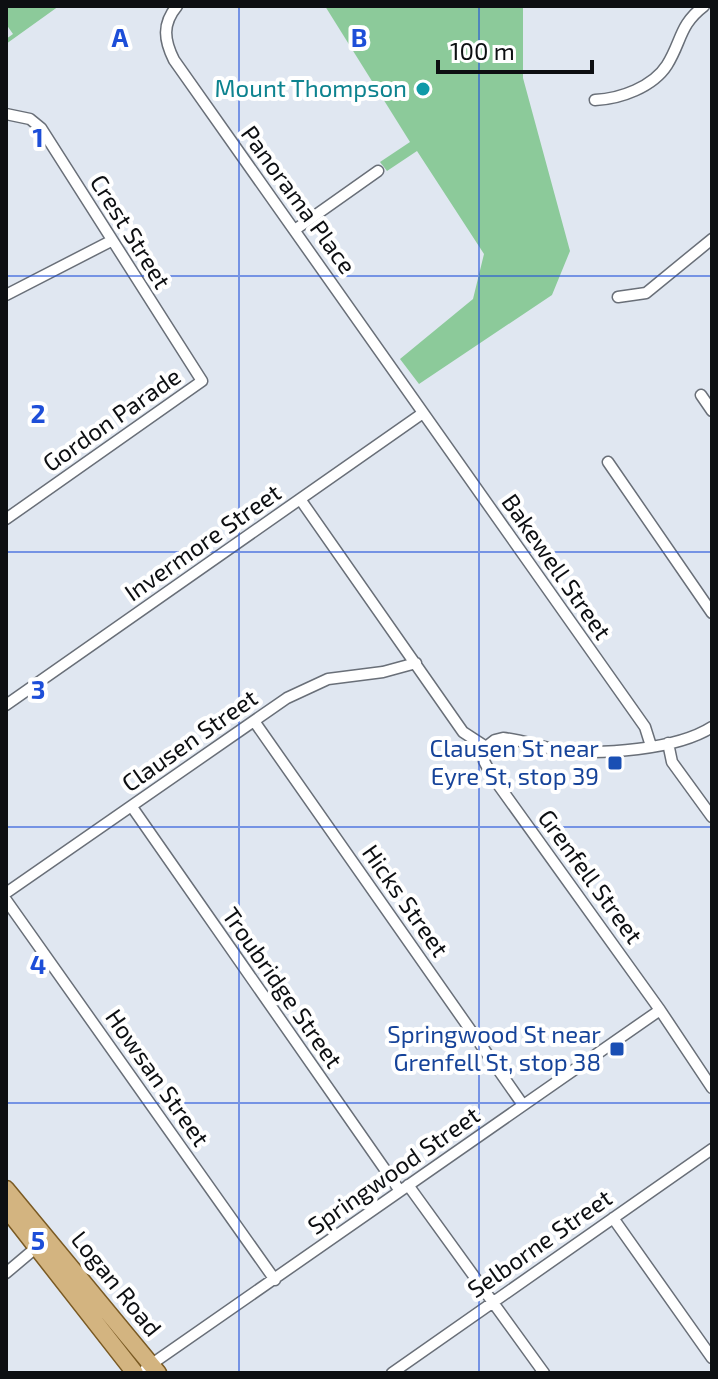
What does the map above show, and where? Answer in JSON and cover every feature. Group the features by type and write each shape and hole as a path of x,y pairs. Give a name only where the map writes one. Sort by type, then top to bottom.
{"main road":[{"name":"Logan Road","path":"6,1189 43,1243 145,1371"},
{"name":"Logan Road","path":"6,1208 43,1243"}],"street":[{"name":"Panorama Place","path":"177,6 165,27 167,45 174,60 423,413"},
{"path":"595,100 616,99 656,78 667,64 688,19 704,6"},
{"name":"Crest Street","path":"6,107 11,114 30,119 41,128 202,381"},
{"path":"296,229 378,171"},
{"path":"618,297 646,293 712,239"},
{"path":"6,295 111,241"},
{"name":"Gordon Parade","path":"6,519 202,381"},
{"path":"701,395 712,411"},
{"name":"Invermore Street","path":"6,705 423,413"},
{"name":"Bakewell Street","path":"423,413 645,727 651,746"},
{"path":"608,462 712,613"},
{"path":"300,499 463,732 486,747 503,738 580,751 624,751 690,738 712,727"},
{"name":"Clausen Street","path":"6,893 287,698 328,679 383,672 416,663"},
{"name":"Hicks Street","path":"254,721 523,1105"},
{"path":"668,743 672,762 712,817"},
{"name":"Grenfell Street","path":"486,747 484,761 492,776 660,1010 712,1088"},
{"name":"Troubridge Street","path":"132,807 404,1188 544,1373"},
{"name":"Howsan Street","path":"6,900 275,1280"},
{"name":"Springwood Street","path":"145,1371 660,1010"},
{"name":"Selborne Street","path":"392,1373 712,1149"},
{"path":"613,1218 712,1358"},
{"path":"6,1273 43,1243"}],"green space":[{"path":"6,6 59,6 6,44 6,39 13,34 6,24"},
{"path":"325,6 523,6 523,78 570,251 552,295 419,384 400,359 473,299 484,254 417,151 387,171 380,162 410,142"}],"place":[{"name":"Mount Thompson","path":"423,89"},
{"name":"Clausen St near Eyre St, stop 39","path":"615,763"},
{"name":"Springwood St near Grenfell St, stop 38","path":"617,1049"}]}
